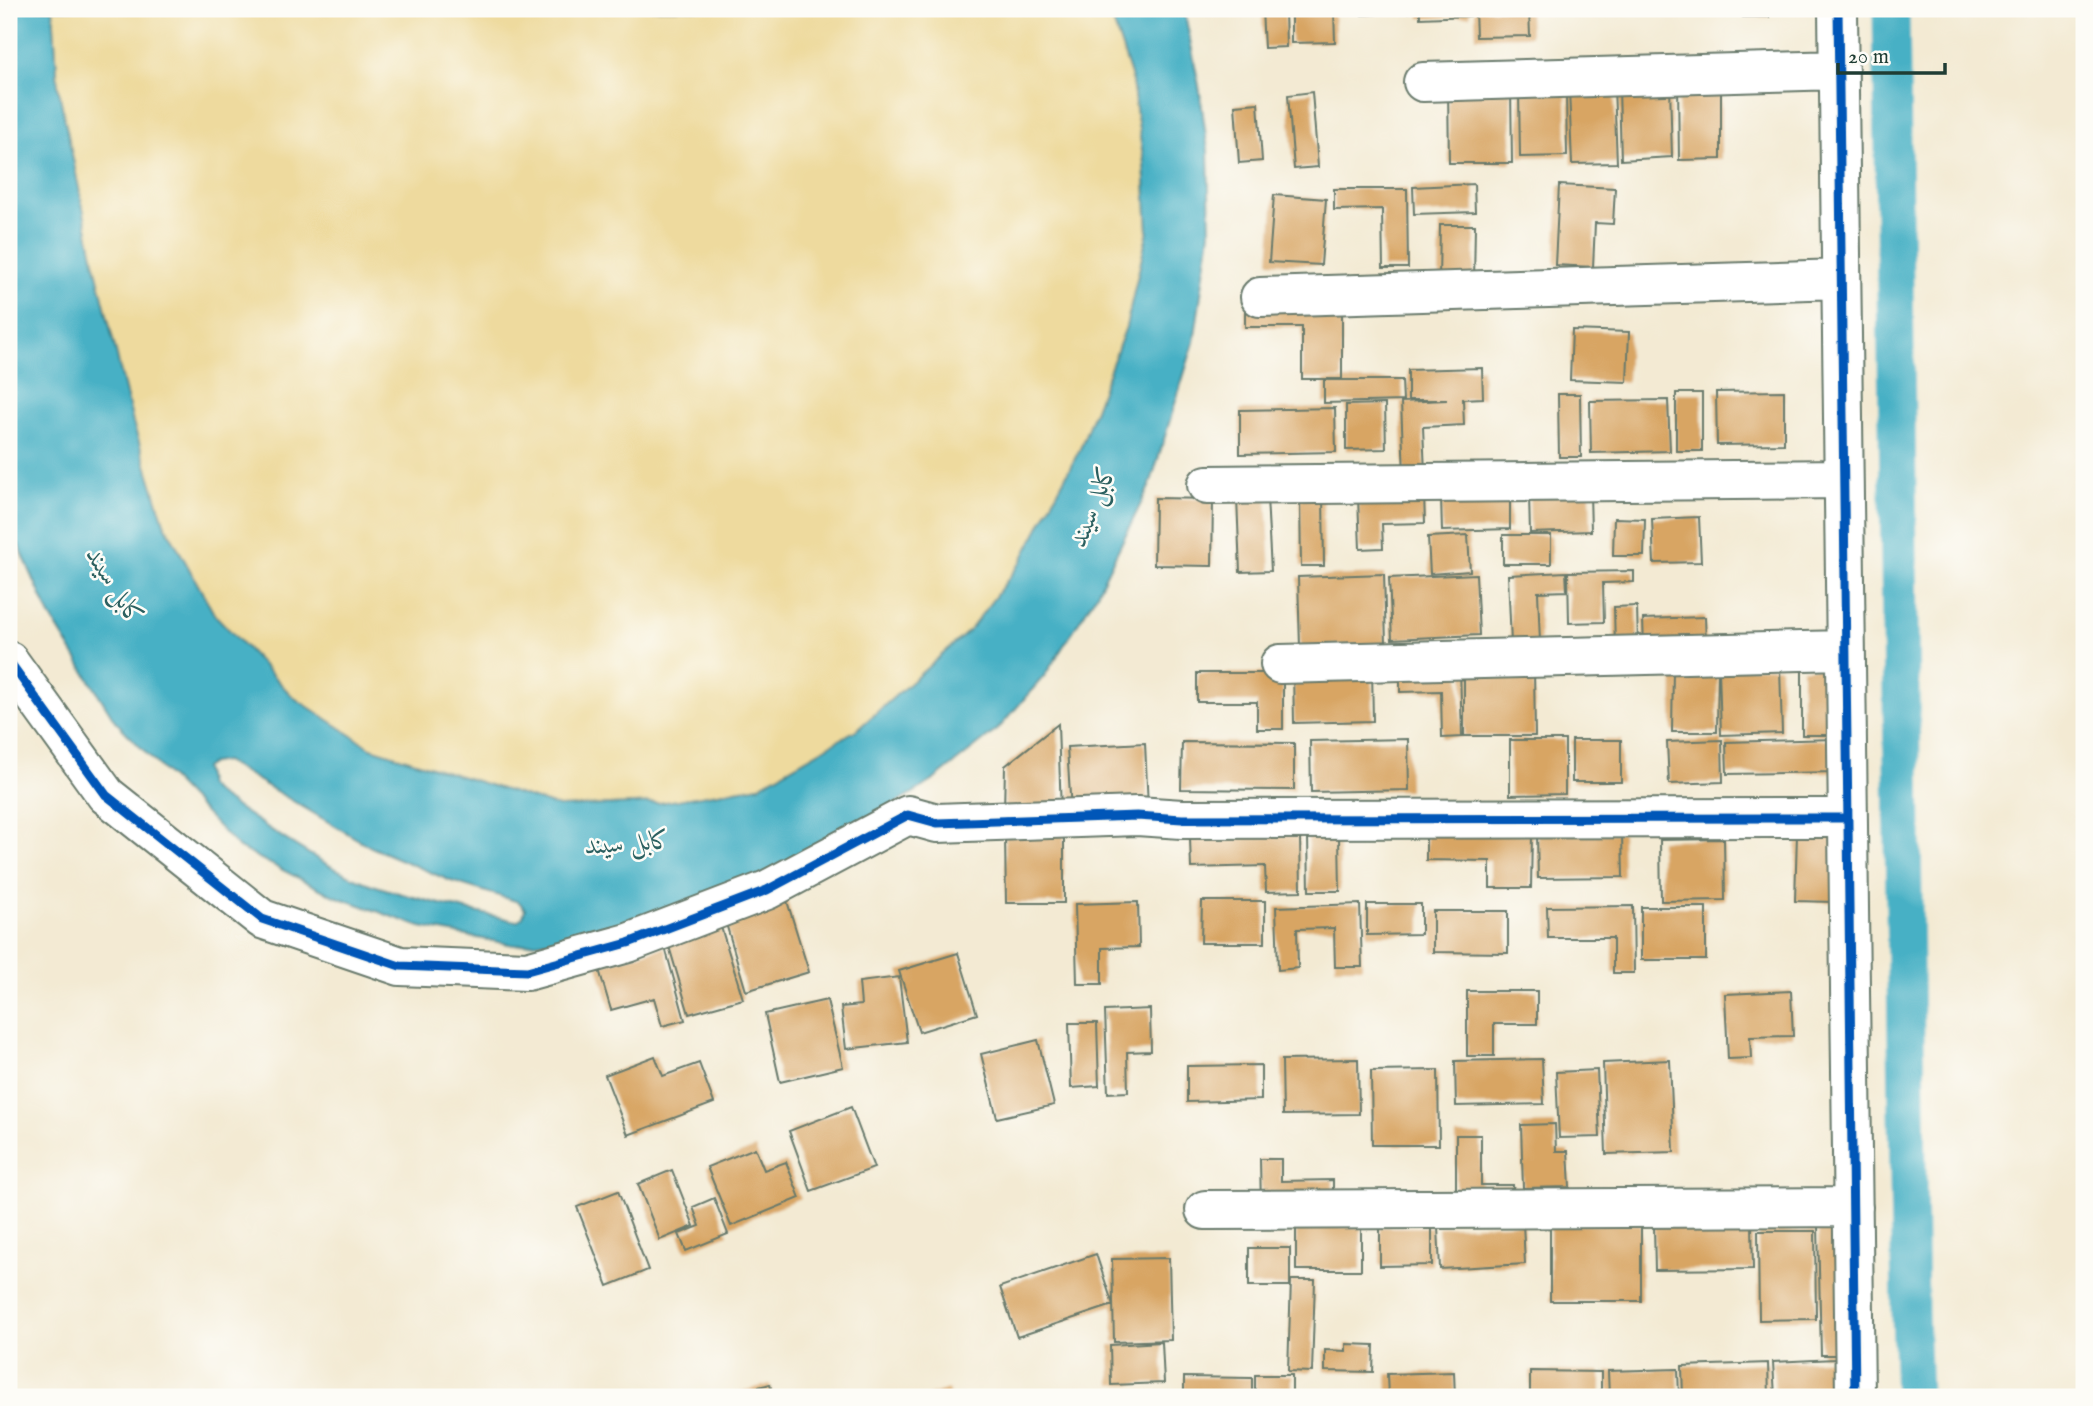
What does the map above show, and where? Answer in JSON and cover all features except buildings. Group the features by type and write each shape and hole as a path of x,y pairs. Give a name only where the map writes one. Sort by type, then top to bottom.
{"street":[{"path":"1838,9 1855,1397"},
{"path":"1423,82 1839,70"},
{"path":"1259,297 1840,279"},
{"path":"1207,485 1843,479"},
{"path":"1280,664 1845,650"},
{"path":"9,661 106,795 262,919 400,966 527,971 628,943 767,890 908,815 937,824 1137,816 1182,819 1847,818"},
{"path":"1205,1210 1853,1207"}],"sand":[{"path":"53,9 1109,9 1131,75 1144,163 1148,231 1126,327 1080,449 1021,562 970,630 858,729 759,786 660,803 559,807 371,748 293,697 214,614 164,523 133,423 94,261 58,87"}],"water":[{"name":"کابل سيند","path":"9,9 53,9 58,87 94,261 133,423 164,523 214,614 293,697 371,748 559,807 660,803 759,786 858,729 970,630 1021,562 1080,449 1126,327 1148,231 1144,163 1131,75 1109,9 1184,9 1208,151 1210,233 1194,342 1150,485 1096,595 1045,675 998,729 931,782 843,835 727,893 583,938 514,945 421,927 332,895 239,848 115,721 49,614 9,523","holes":["225,761 371,847 451,881 519,902 525,909 523,917 517,921 428,901 376,886 336,869 218,795 208,786 204,768 212,763"]}],"waterway":[{"path":"1891,9 1913,1397"}],"cycle path":[{"path":"1838,9 1855,1397"},
{"path":"9,661 106,795 262,919 400,966 527,971 628,943 767,890 908,815 937,823 1137,816 1182,819 1847,818"}]}
